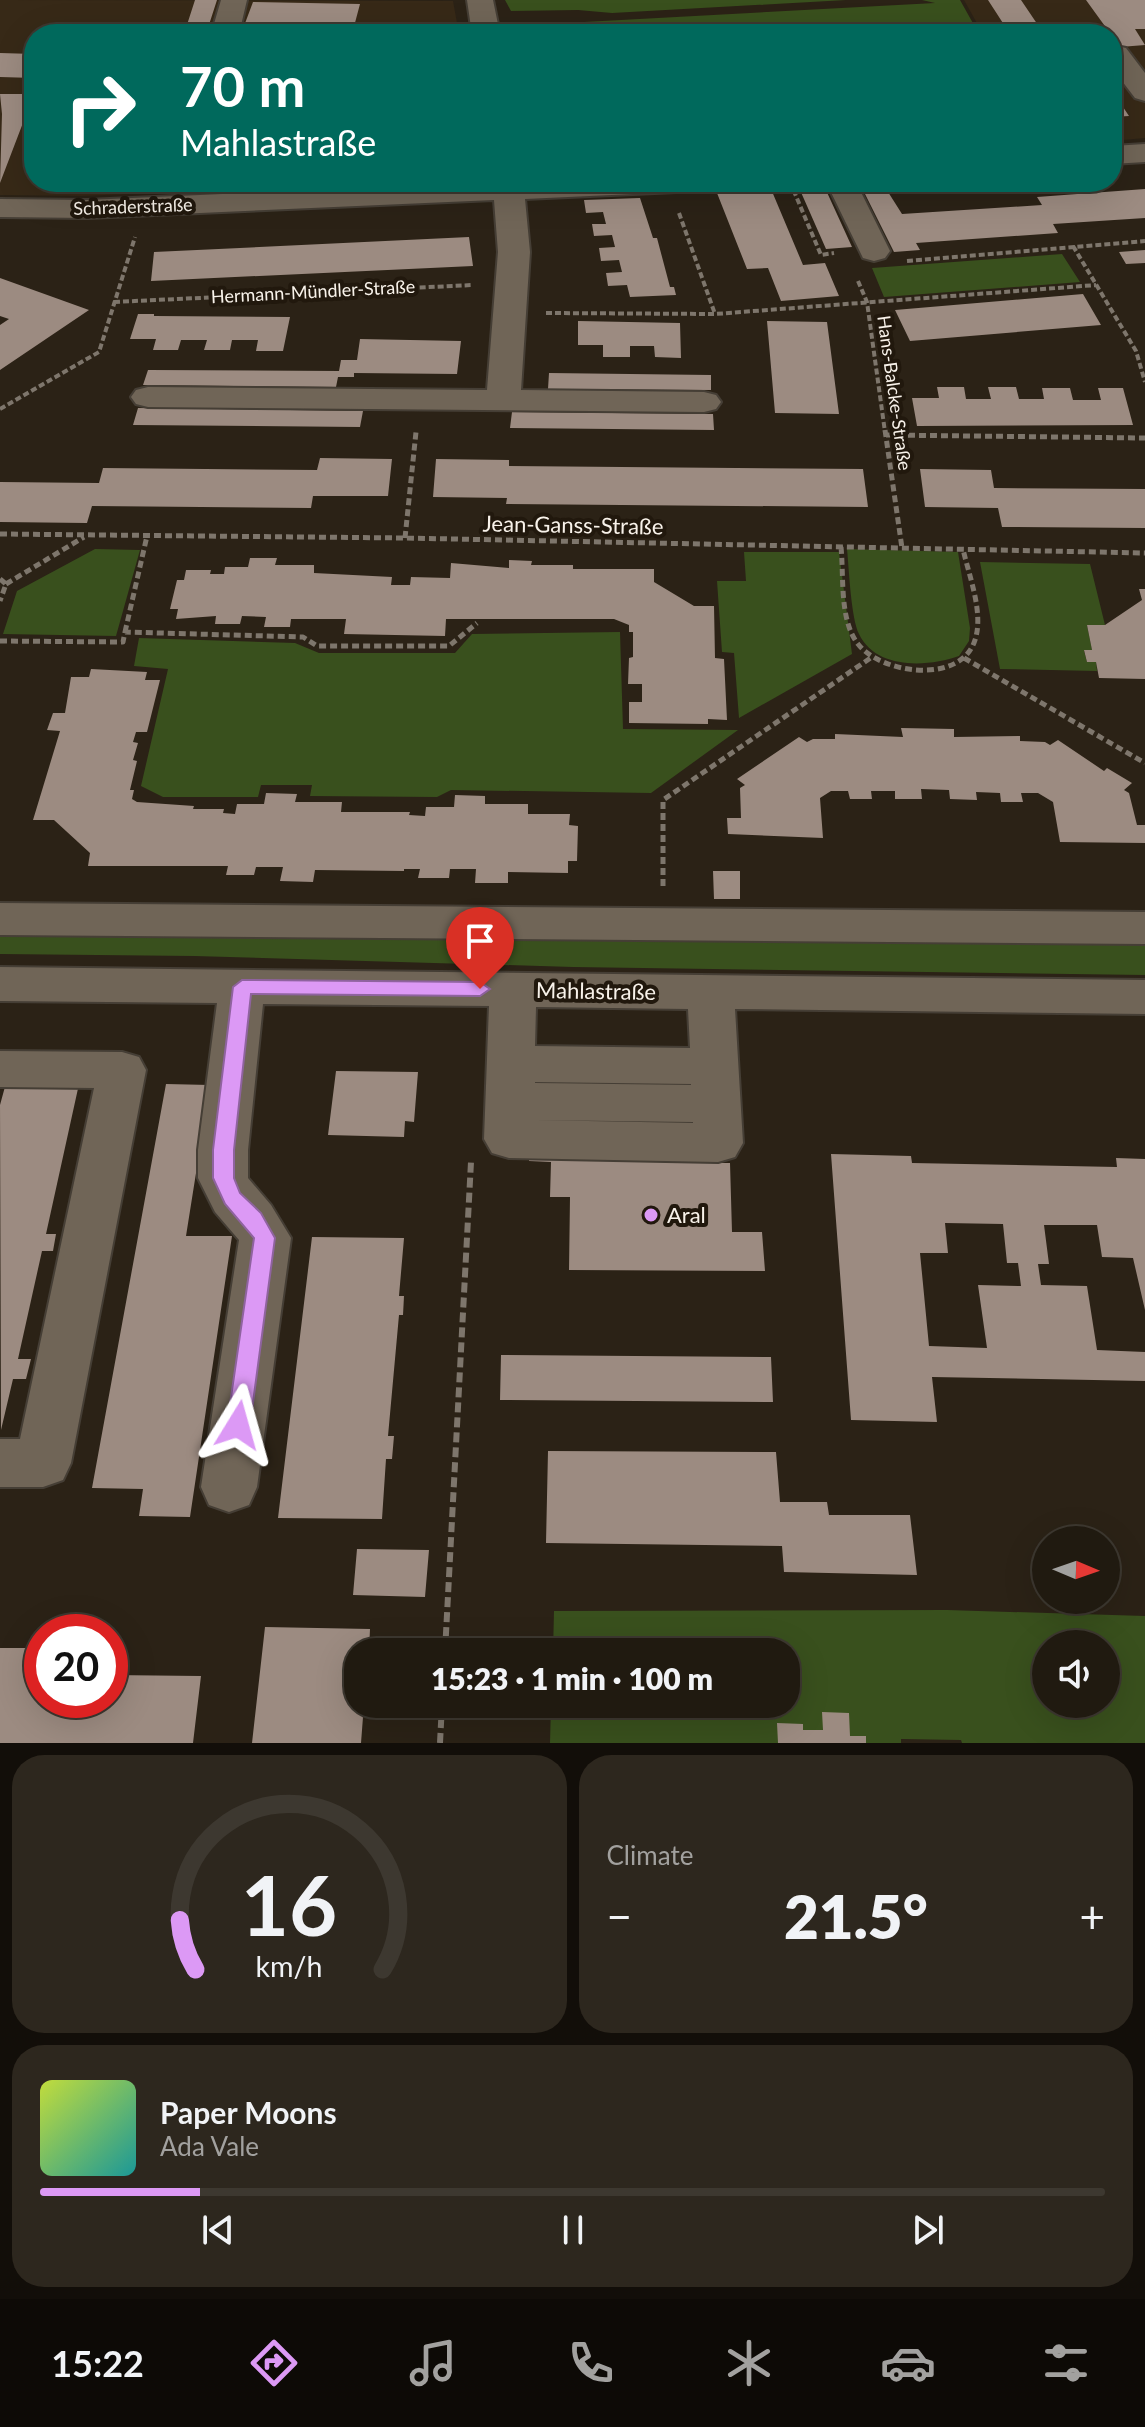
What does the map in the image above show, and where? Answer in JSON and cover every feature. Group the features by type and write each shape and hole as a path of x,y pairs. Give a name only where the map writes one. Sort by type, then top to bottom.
{"street":[{"path":"228,24 234,0"},
{"path":"480,0 484,24"},
{"path":"1122,62 1145,92"},
{"path":"1122,154 1145,153"},
{"name":"Schraderstraße","path":"0,208 144,207 417,192"},
{"path":"503,400 514,252 508,192"},
{"path":"845,192 872,255"},
{"path":"148,397 704,402"},
{"path":"0,919 1145,928"},
{"name":"Mahlastraße","path":"0,984 1145,997"},
{"path":"229,1487 265,1238 253,1219 233,1198 223,1178 223,1150 242,987"},
{"path":"513,990 511,1082 715,1085 711,992"},
{"path":"0,1069 122,1070 43,1463 0,1463"}],"path":[{"path":"794,192 821,255 1145,241"},
{"path":"0,409 99,352 144,207"},
{"path":"677,209 715,314"},
{"path":"1073,246 1136,351 1145,382"},
{"name":"Hans-Balcke-Straße","path":"856,277 867,302 902,548"},
{"name":"Hermann-Mündler-Straße","path":"114,302 510,298 715,314 1096,285"},
{"path":"405,538 419,399"},
{"path":"886,435 1145,438"},
{"name":"Jean-Ganss-Straße","path":"0,534 405,538 1145,553"},
{"path":"0,601 6,584 87,535"},
{"path":"0,641 123,642 147,536"},
{"path":"841,547 851,629 857,644 872,657 894,666 920,669 944,667 964,658 975,645 977,630 963,549"},
{"path":"0,579 6,584"},
{"path":"125,632 303,637 317,646 449,646 477,623"},
{"path":"663,926 663,800 872,657"},
{"path":"964,658 1145,763"},
{"path":"446,1638 472,1148"},
{"path":"440,1743 441,1718"}],"shaded area":[{"path":"0,0 453,1 457,24 24,24 24,192 177,192 0,195"},
{"path":"964,0 1145,0 1145,138 1122,140 1122,24 977,24"}],"green space":[{"path":"505,0 846,0 612,13 511,11"},
{"path":"922,0 960,0 973,24 547,24 935,3"},
{"path":"1062,254 1080,282 884,297 872,268"},
{"path":"95,549 140,550 116,636 3,634 17,591"},
{"path":"847,549 958,552 970,628 969,641 959,656 933,662 904,663 890,660 867,646 854,617"},
{"path":"744,552 839,552 852,654 739,718 734,653 722,652 717,581 746,581"},
{"path":"980,562 1090,564 1105,625 1087,625 1092,650 1084,651 1087,662 1096,662 1097,671 1000,669"},
{"path":"620,632 623,729 738,730 651,793 451,790 437,797 310,796 312,785 261,785 258,797 163,797 141,786 168,669 134,666 139,638 295,643 319,653 455,653 472,634"},
{"path":"0,931 298,939 1145,940 1145,975 573,967 194,956 0,954"},
{"path":"947,1610 1145,1616 1145,1743 962,1743 961,1740 901,1739 901,1743 550,1743 551,1718 800,1718 800,1638 553,1638 554,1611"}],"building":[{"path":"195,0 217,0 209,24 187,24"},
{"path":"988,0 1021,0 1037,24 1004,24"},
{"path":"1086,0 1145,0 1145,29 1135,29 1145,45 1122,47 1122,24 1103,24"},
{"path":"253,2 360,4 355,24 245,24"},
{"path":"0,53 24,54 24,78 0,77"},
{"path":"0,94 24,94 24,120 0,183"},
{"path":"1145,189 1145,218 1053,224 1058,233 916,243 920,250 894,252 864,192 888,192 902,214 1042,205 1037,197"},
{"path":"772,192 803,265 825,263 839,296 781,301 768,268 747,269 717,193"},
{"path":"801,192 827,192 852,247 826,249"},
{"path":"640,198 653,238 657,238 670,287 674,287 676,295 630,297 627,285 608,286 606,273 622,272 619,260 601,261 599,248 615,247 612,235 594,236 592,224 606,224 603,212 586,213 584,200"},
{"path":"469,237 473,266 151,281 154,252"},
{"path":"1145,250 1145,263 1126,264 1119,252"},
{"path":"0,278 89,310 0,370 0,325 9,319 0,316"},
{"path":"1083,294 1101,325 910,341 895,310"},
{"path":"138,314 290,317 283,351 256,351 258,340 232,340 230,350 204,350 207,340 181,340 178,350 153,350 156,339 130,339"},
{"path":"578,321 680,323 681,358 655,357 654,346 630,346 630,357 603,357 603,345 578,345"},
{"path":"767,321 827,322 839,414 775,413"},
{"path":"360,339 461,341 457,374 354,373 354,377 338,377 336,387 143,385 148,370 339,371 341,360 357,360"},
{"path":"549,373 711,375 711,390 548,389"},
{"path":"937,387 964,387 966,399 991,399 988,387 1016,387 1019,399 1044,399 1042,388 1070,388 1073,400 1101,400 1098,388 1123,388 1133,425 917,426 912,398 939,398"},
{"path":"138,408 363,411 360,427 133,425"},
{"path":"512,412 713,414 714,430 510,428"},
{"path":"320,458 392,459 388,496 313,496 311,508 92,506 87,523 0,522 0,482 99,483 103,468 317,470"},
{"path":"436,459 509,460 509,466 863,469 868,507 506,504 507,498 433,497"},
{"path":"920,469 991,470 994,488 1145,489 1145,528 1002,527 998,508 925,507"},
{"path":"250,558 277,558 275,565 314,565 314,573 392,577 391,585 410,585 411,577 450,578 451,563 509,568 509,560 532,561 531,565 573,565 573,569 654,569 654,582 694,606 714,606 715,658 724,659 727,720 708,719 708,724 629,723 629,702 642,702 642,684 628,684 633,632 629,632 629,625 614,619 446,619 445,636 344,634 346,619 291,619 290,627 264,627 266,617 242,616 240,624 215,624 216,616 176,619 178,609 170,609 177,580 184,580 186,570 211,570 210,574 224,574 225,567 248,567"},
{"path":"1139,589 1145,589 1145,679 1099,678 1096,662 1087,662 1084,650 1092,650 1087,625 1105,625 1142,600"},
{"path":"91,669 147,672 145,680 160,680 147,732 136,732 133,742 138,743 133,760 137,761 130,790 134,790 132,799 137,802 194,806 193,809 224,809 223,813 235,814 237,804 264,804 266,793 297,794 295,802 342,802 341,812 410,812 409,815 425,816 426,807 454,807 455,795 485,796 485,804 528,804 528,814 570,814 569,825 578,826 577,861 568,861 568,873 508,872 508,883 475,883 476,869 450,869 449,878 418,878 420,869 315,870 313,882 280,881 283,867 256,867 254,875 226,875 228,866 88,866 90,853 54,820 33,820 60,731 47,730 53,713 65,713 71,677 89,677"},
{"path":"901,728 954,729 954,737 1020,736 1020,741 1050,745 1058,740 1104,771 1107,768 1132,783 1124,790 1129,793 1137,825 1145,825 1145,843 1060,842 1053,802 1038,793 1021,793 1023,802 1001,802 1000,793 976,792 977,800 950,799 949,790 921,789 922,799 895,799 895,791 871,791 872,799 850,799 848,791 831,791 820,798 823,838 728,834 727,818 741,818 740,788 745,785 737,779 799,737 807,742 835,739 835,734 903,737"},
{"path":"713,871 740,871 740,899 714,899"},
{"path":"533,1050 675,1052 678,1163 730,1163 732,1232 762,1232 765,1271 569,1270 570,1197 550,1197 551,1162 529,1161"},
{"path":"336,1071 418,1072 414,1122 405,1121 404,1137 328,1135"},
{"path":"6,1083 79,1084 46,1234 56,1234 53,1251 42,1251 18,1359 31,1359 26,1379 13,1379 1,1430 0,1105"},
{"path":"166,1084 210,1085 186,1236 232,1236 190,1517 139,1516 143,1489 92,1488"},
{"path":"831,1154 911,1156 912,1163 1117,1167 1116,1158 1145,1159 1145,1310 1133,1258 1102,1257 1097,1225 1044,1225 1049,1264 1038,1264 1041,1285 1087,1286 1097,1350 1145,1352 1145,1381 932,1377 937,1422 851,1420","holes":["945,1223 1003,1224 1007,1263 1018,1263 1021,1286 978,1285 987,1348 929,1346 920,1253 948,1253"]},
{"path":"312,1237 404,1238 399,1296 404,1296 403,1315 399,1315 388,1436 394,1436 392,1459 386,1459 382,1519 278,1518"},
{"path":"501,1355 771,1357 773,1402 500,1400"},
{"path":"548,1451 776,1452 780,1502 827,1502 829,1515 910,1515 917,1575 784,1572 782,1546 546,1543"},
{"path":"357,1549 429,1550 425,1597 353,1595"},
{"path":"265,1627 370,1629 370,1638 344,1638 344,1718 363,1718 361,1743 252,1743"},
{"path":"0,1648 24,1648 24,1718 128,1718 128,1675 201,1676 193,1743 0,1743"},
{"path":"822,1712 849,1713 850,1736 866,1736 866,1743 778,1743 777,1723 803,1724 803,1730 823,1730"}],"place":[{"name":"Aral","path":"651,1215"}],"route":[{"path":"238,1425 265,1238 253,1219 233,1198 223,1178 223,1150 242,987 480,989"}]}
